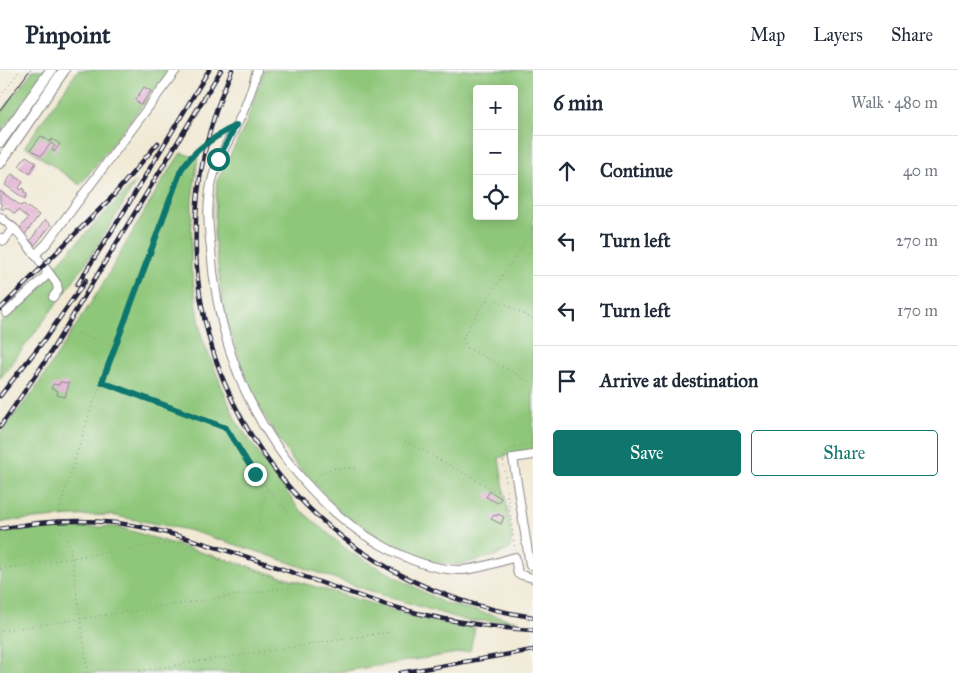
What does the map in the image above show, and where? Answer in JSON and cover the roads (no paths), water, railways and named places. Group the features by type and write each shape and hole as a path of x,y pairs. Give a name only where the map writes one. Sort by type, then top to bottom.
{"main road":[{"path":"0,142 51,70"},
{"path":"0,162 64,70"}],"lane":[{"path":"36,254 47,243 176,70"},
{"path":"257,70 248,99 218,159 208,202 213,276 221,320 231,358 248,400 285,460 311,490 340,518 368,538 396,554 434,567 461,570 493,564 515,557 518,574 533,578"},
{"path":"0,217 13,228 36,254 57,284 58,290 53,297"},
{"path":"0,238 4,241 13,228"},
{"path":"6,313 46,276 47,270"},
{"path":"533,455 513,458 530,565 533,565"}],"tram line":[{"path":"0,110 30,70"}],"railway":[{"path":"77,285 120,218 209,70"},
{"path":"0,427 46,360 221,70"},
{"path":"232,70 203,162 196,253 210,340 243,420 293,491 359,550 440,593 533,617"},
{"path":"0,309 113,196 158,143"},
{"path":"0,396 45,339 86,280"},
{"path":"0,529 29,524 73,521 117,523 141,527 177,535 363,597 421,614 458,622 533,630"},
{"path":"400,673 533,650"}]}
